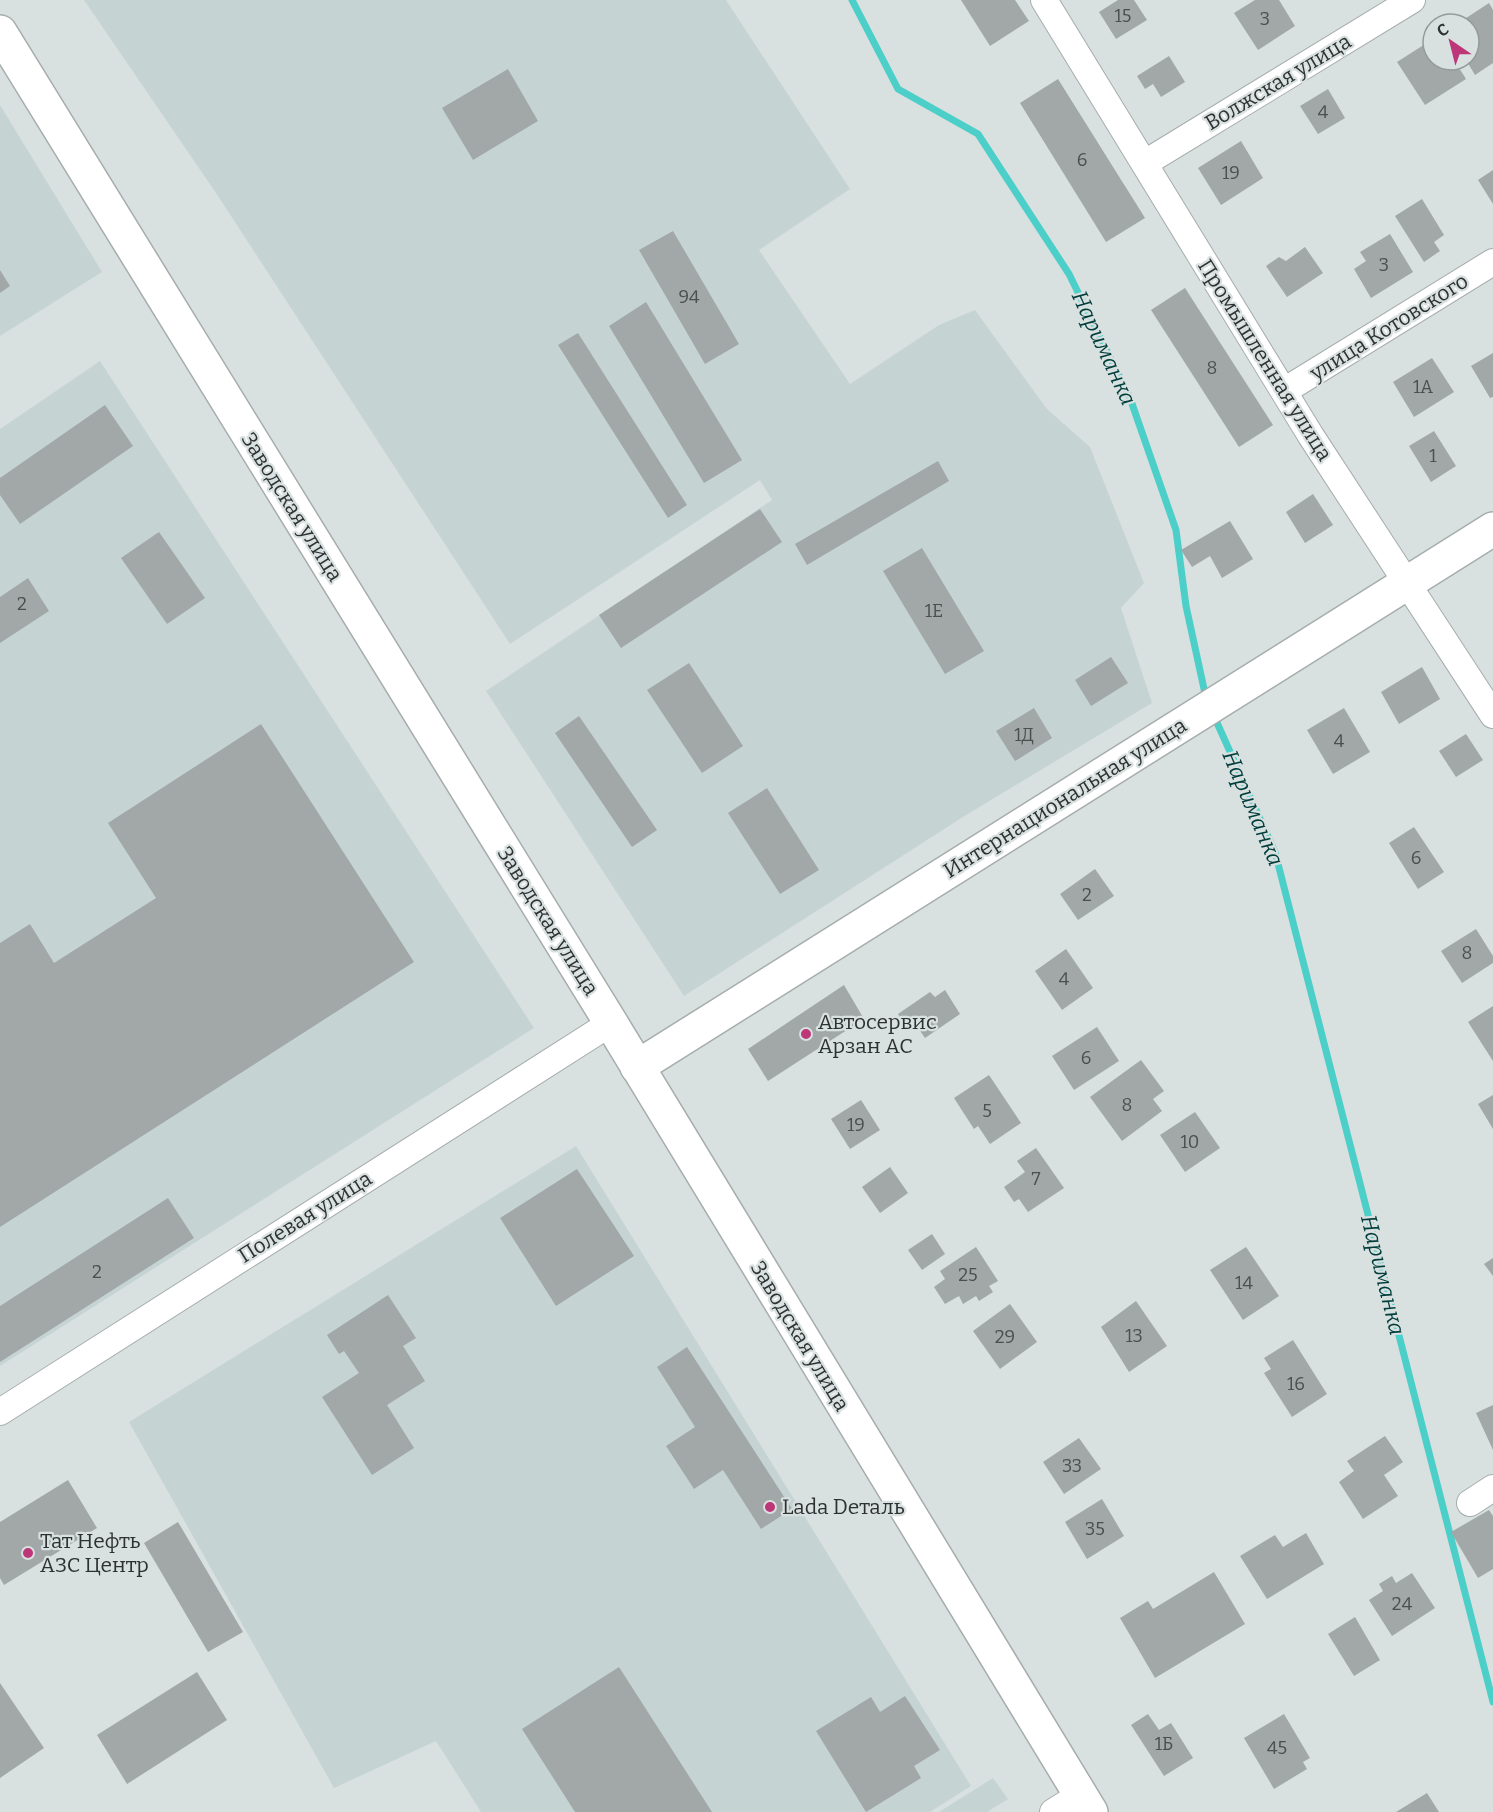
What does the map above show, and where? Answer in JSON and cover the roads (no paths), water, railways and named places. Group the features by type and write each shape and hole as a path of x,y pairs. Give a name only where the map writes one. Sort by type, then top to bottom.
{"street":[{"name":"Промышленная улица","path":"1044,0 1284,391 1493,715"},
{"name":"Волжская улица","path":"1145,163 1412,0"},
{"name":"Заводская улица","path":"0,32 611,1023 1086,1803"},
{"name":"улица Котовского","path":"1284,391 1493,262"},
{"name":"Интернациональная улица","path":"637,1067 1493,529"},
{"name":"Полевая улица","path":"0,1412 611,1023"},
{"path":"1470,1503 1493,1488"},
{"path":"1053,1812 1086,1803"}],"waterway":[{"name":"Нариманка","path":"852,0 898,89 978,134 1069,274 1130,398 1176,530 1186,606 1206,698"},
{"name":"Нариманка","path":"1214,716 1275,852 1493,1702"}],"place":[{"name":"Автосервис Арзан АС","path":"806,1034"},
{"name":"Lada Dеталь","path":"770,1507"},
{"name":"Тат Нефть АЗС Центр","path":"28,1553"}]}
